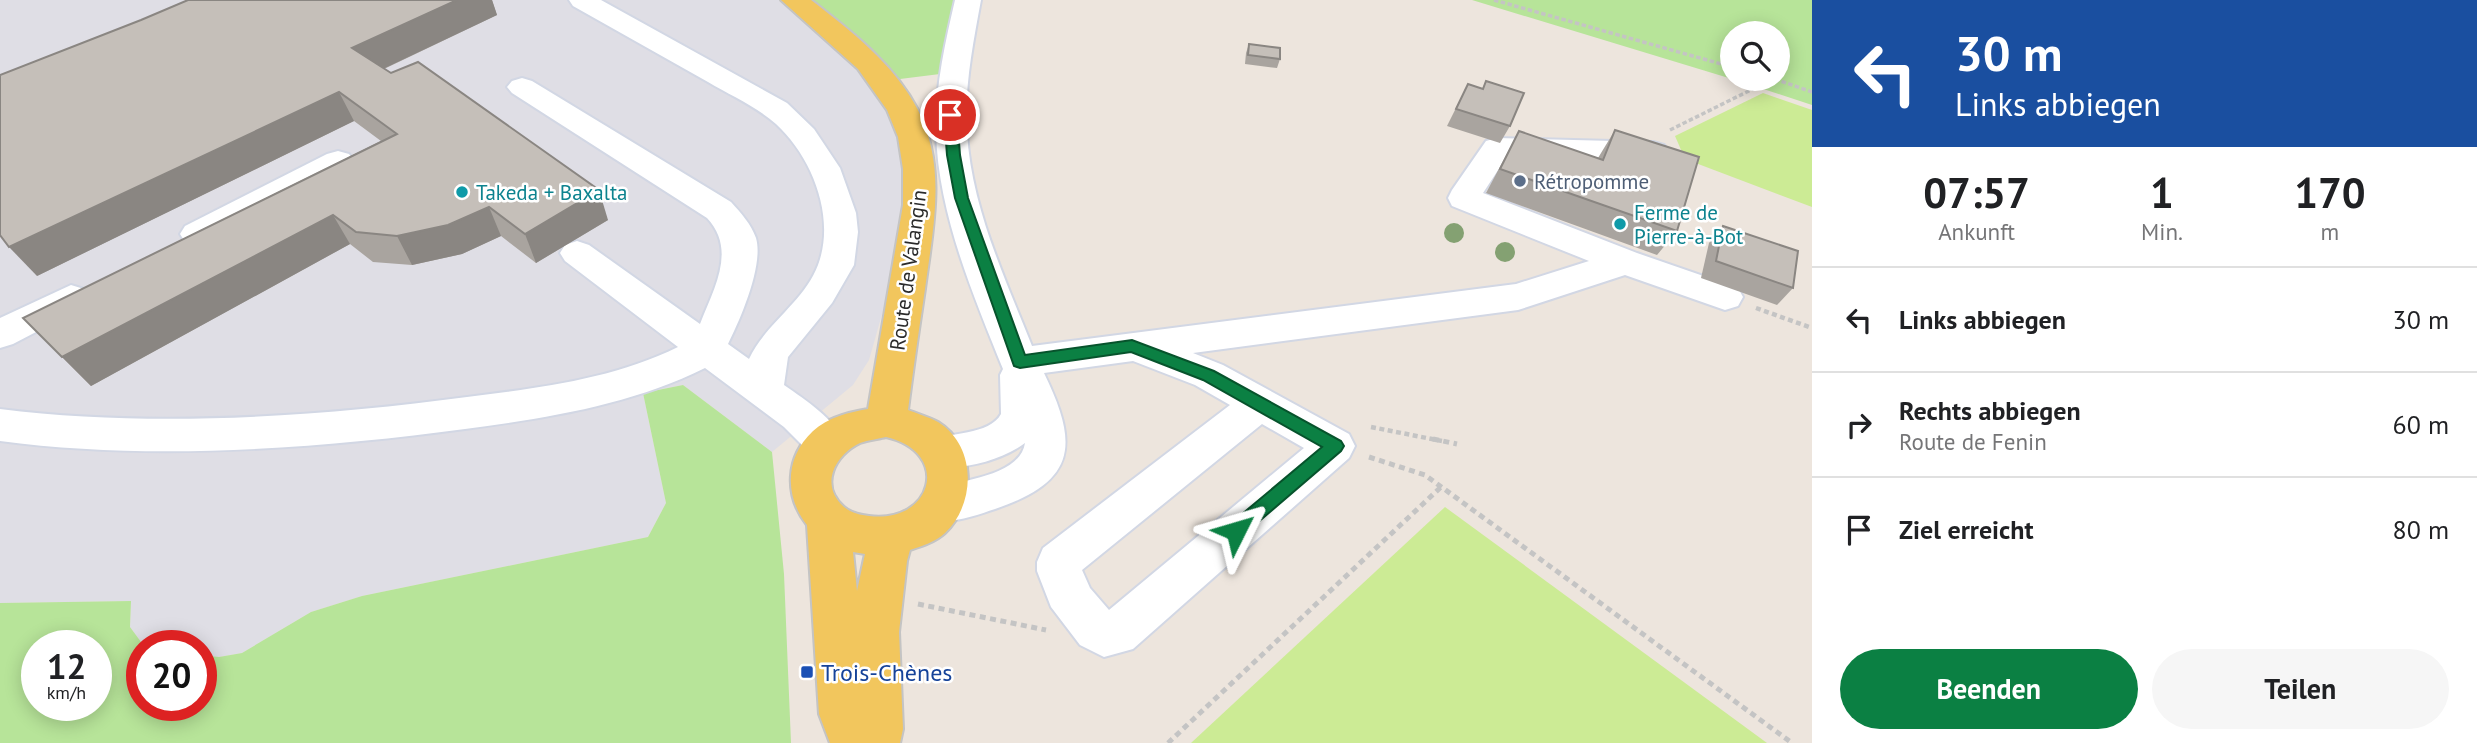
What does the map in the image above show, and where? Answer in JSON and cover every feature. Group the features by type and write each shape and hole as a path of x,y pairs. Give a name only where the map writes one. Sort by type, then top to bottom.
{"main road":[{"name":"Route de Valangin","path":"794,0 844,41 879,75 906,113 916,143 920,169 920,205 886,421"},
{"path":"886,421 908,426 928,437 942,452 948,468 948,486 942,503 931,518 913,530 892,536 869,537 846,531 828,520 817,506 810,490 810,473 815,457 826,443 843,430 886,421"},
{"path":"828,520 844,714 855,743"},
{"path":"874,743 878,729 874,624 892,536"}],"street":[{"path":"582,0 784,115 812,147 831,181 839,211 841,256 825,290 771,352 766,366 764,391"},
{"path":"942,503 983,495 1012,484 1027,476 1045,452 1046,429 1040,407 1020,362 969,220 953,155 952,91 968,0"},
{"path":"0,425 151,434 257,432 388,423 531,404 640,382 706,350 730,290 742,245 732,222 719,210 522,87"},
{"path":"1656,153 1497,148 1464,198 1625,262 1725,297"},
{"path":"169,248 338,161"},
{"path":"577,253 798,416 826,443"},
{"path":"1020,362 1518,297 1625,262"},
{"path":"0,334 97,285"},
{"path":"1132,346 1209,375 1260,404 1353,436"},
{"path":"942,452 981,446 1014,429 1020,420 1020,362"},
{"path":"1260,404 1063,556 1058,569 1081,614 1104,635 1116,633 1353,436"}],"path":[{"path":"1494,0 1720,64"},
{"path":"1510,0 1514,5"},
{"path":"1790,84 1812,92"},
{"path":"1656,153 1671,129 1749,91"},
{"path":"1725,297 1812,328"},
{"path":"1353,436 1457,444"},
{"path":"1353,436 1441,486 1792,743"},
{"path":"1168,743 1441,486"},
{"path":"906,602 1050,631 1068,625 1081,614"}],"shaded area":[{"path":"0,0 779,0 841,49 866,76 884,102 900,138 904,183 898,258 869,360 853,385 772,452 683,385 643,393 666,503 648,537 362,596 311,612 242,653 219,657 217,630 132,630 131,601 0,603"}],"green space":[{"path":"809,0 954,0 940,74 900,79"},
{"path":"1472,0 1812,0 1812,105 1769,91 1790,91 1790,21 1720,21 1720,75"},
{"path":"1763,93 1812,110 1812,207 1685,159 1675,136"},
{"path":"683,385 772,452 784,574 791,743 0,743 0,603 131,601 132,630 126,630 126,721 217,721 217,657 242,653 311,612 362,596 648,537 666,503 643,393"},
{"path":"1445,507 1767,743 1191,743"}],"building":[{"name":"Takeda + Baxalta","path":"188,0 457,0 352,48 391,73 418,62 599,190 525,234 489,207 448,225 397,236 356,232 333,215 62,357 23,318 397,134 339,92 9,247 0,235 0,75"},
{"path":"1249,44 1280,48 1280,59 1248,55"},
{"path":"1486,81 1524,93 1510,126 1456,109 1468,84 1483,89"},
{"path":"1615,130 1699,157 1677,231 1500,169 1519,131 1603,160"},
{"path":"1723,226 1798,251 1793,288 1716,261"}],"place":[{"name":"Rétropomme","path":"1520,181"},
{"name":"Takeda + Baxalta","path":"462,192"},
{"name":"Ferme de Pierre-à-Bot","path":"1620,224"},
{"name":"Trois-Chènes","path":"807,672"}],"route":[{"path":"950,115 956,177 1020,362 1132,346 1209,375 1335,446 1236,531"}]}
